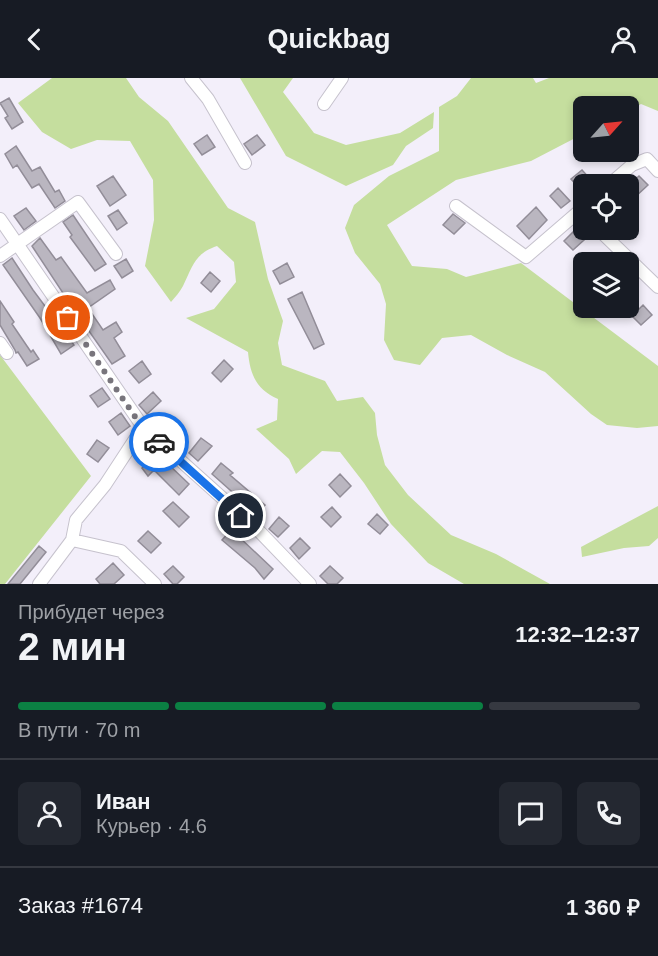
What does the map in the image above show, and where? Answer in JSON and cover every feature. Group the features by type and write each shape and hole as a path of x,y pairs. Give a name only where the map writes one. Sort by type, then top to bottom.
{"street":[{"path":"191,78 208,99 245,163"},
{"path":"324,104 342,78"},
{"path":"622,174 632,165 647,159 658,171"},
{"path":"0,256 78,202 116,254"},
{"path":"456,206 526,257 573,218"},
{"path":"0,219 142,427 258,530 309,584"},
{"path":"609,240 658,287"},
{"path":"39,584 72,540 76,520 105,485 142,427"},
{"path":"72,540 121,550 155,584"}],"green space":[{"path":"52,78 126,78 139,97 168,121 228,208 255,222 268,279 283,321 278,343 282,365 325,381 337,401 363,397 375,413 377,435 385,465 408,495 451,535 496,554 550,584 464,584 428,563 391,524 340,452 322,451 296,474 289,459 256,429 277,420 278,399 265,391 256,381 248,352 186,318 214,309 236,282 234,262 217,246 209,249 195,262 182,288 171,302 145,266 154,220 153,180 130,141 97,140 71,149 42,132 18,103"},
{"path":"240,78 293,78 283,92 314,133 346,145 400,133 434,112 433,128 406,146 393,165 346,186 286,156"},
{"path":"471,78 533,78 536,83 549,78 658,78 658,111 639,105 639,96 573,96 573,139 531,161 456,180 387,225 412,266 447,269 466,277 521,263 573,302 573,318 594,318 658,366 658,426 637,428 607,425 591,414 545,372 471,335 442,338 420,365 394,360 384,340 386,304 380,284 355,253 345,228 354,205 389,176 439,151 439,107 457,96"},
{"path":"0,355 91,476 5,584 0,584"},
{"path":"658,506 658,538 649,546 624,548 582,557 581,547"}],"building":[{"path":"9,98 23,122 12,129 5,118 8,116 0,103"},
{"path":"207,135 215,147 202,155 194,144"},
{"path":"257,135 265,145 252,155 244,144"},
{"path":"16,146 32,171 40,167 55,192 59,190 65,201 55,208 39,184 32,188 17,165 13,168 5,154"},
{"path":"113,176 126,195 110,206 97,186"},
{"path":"639,176 648,185 639,193"},
{"path":"558,188 570,201 561,208 550,196"},
{"path":"536,207 547,220 529,239 517,226"},
{"path":"26,208 36,221 24,230 14,216"},
{"path":"118,210 127,223 117,230 108,216"},
{"path":"453,214 465,223 454,234 443,225"},
{"path":"73,215 106,264 95,271 70,237 72,235 63,222"},
{"path":"573,232 573,240 584,240 573,250 564,241"},
{"path":"40,238 56,260 61,257 87,293 110,280 115,289 88,308 103,330 116,322 122,332 114,338 125,356 112,364 88,331 32,246"},
{"path":"12,258 74,345 61,354 40,318 3,265"},
{"path":"126,259 133,271 122,278 114,266"},
{"path":"287,263 294,277 280,284 273,271"},
{"path":"210,272 220,281 211,292 201,283"},
{"path":"302,292 324,344 314,349 288,299"},
{"path":"0,301 14,322 12,324 31,352 33,350 39,359 27,366 18,352 16,353 0,325"},
{"path":"643,305 652,315 641,325 634,318 639,318 639,309"},
{"path":"224,360 233,369 221,382 212,373"},
{"path":"142,361 151,374 139,383 129,371"},
{"path":"102,388 110,399 98,407 90,396"},
{"path":"153,392 161,401 147,414 139,405"},
{"path":"121,413 130,426 118,435 109,422"},
{"path":"201,438 212,446 198,461 189,453"},
{"path":"97,440 109,448 98,462 87,454"},
{"path":"155,455 165,467 168,464 189,484 179,495 154,470 148,476 142,468"},
{"path":"221,463 233,473 230,475 265,505 257,514 212,474"},
{"path":"340,474 351,486 340,497 329,485"},
{"path":"173,502 189,517 179,527 163,511"},
{"path":"332,507 341,517 331,527 321,517"},
{"path":"377,514 388,525 380,534 368,524"},
{"path":"279,517 289,526 278,537 269,529"},
{"path":"233,528 240,534 238,536 273,569 264,579 255,568 222,540"},
{"path":"148,531 161,543 151,553 138,541"},
{"path":"300,538 310,548 299,559 290,548"},
{"path":"39,546 46,552 20,584 8,584"},
{"path":"113,563 124,575 114,584 100,584 96,579"},
{"path":"173,566 184,577 177,584 173,584 164,574"},
{"path":"330,566 343,578 337,584 328,584 320,576"}],"way so far":[{"path":"68,318 142,427 159,442"}],"route":[{"path":"159,442 241,516"}]}
